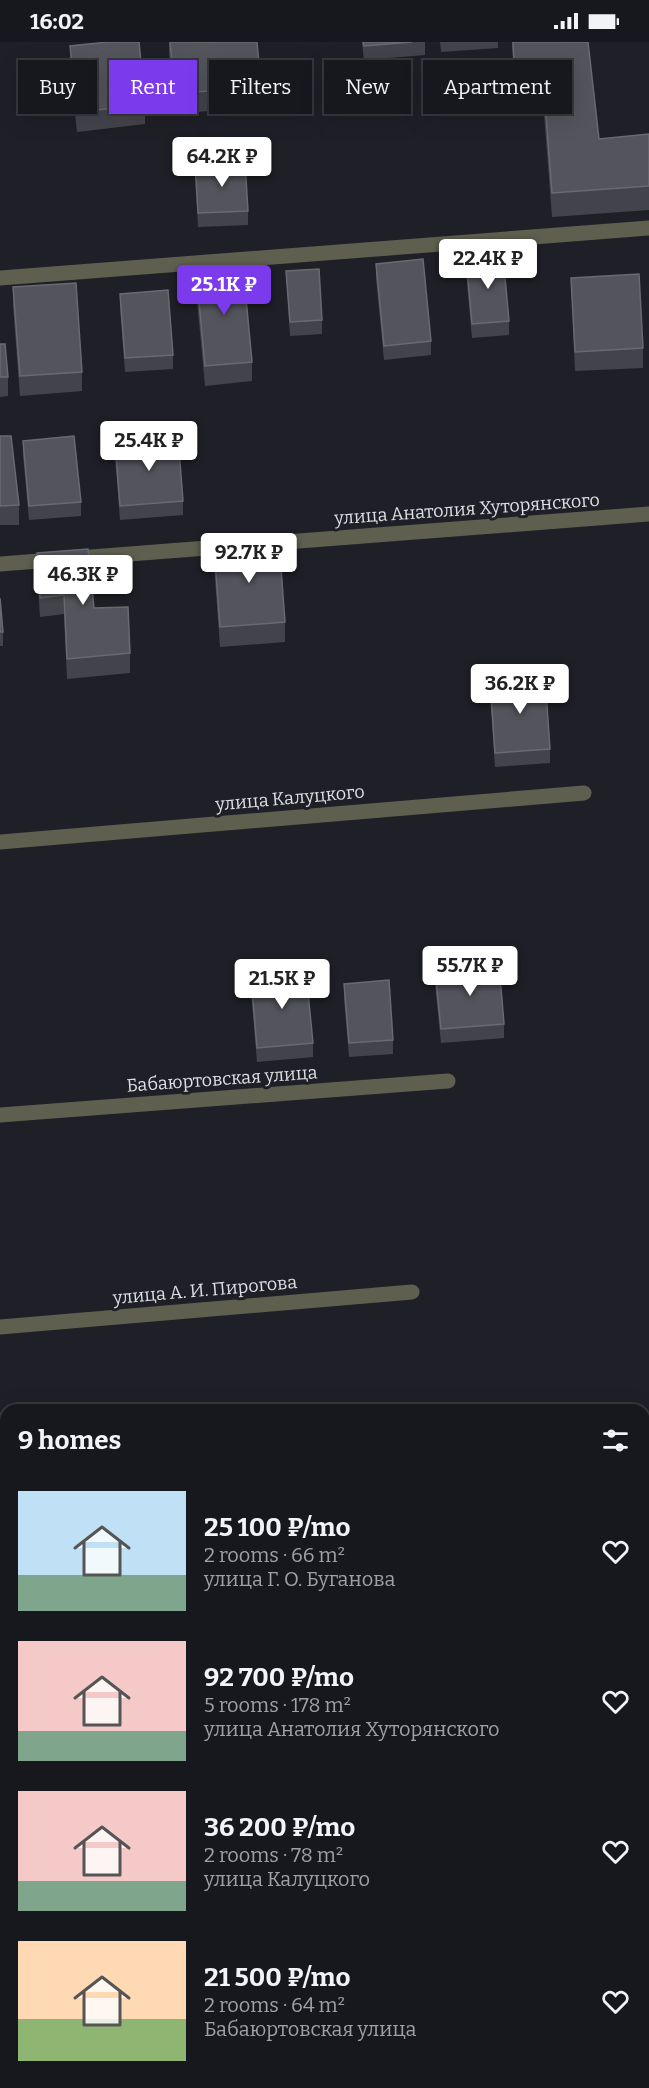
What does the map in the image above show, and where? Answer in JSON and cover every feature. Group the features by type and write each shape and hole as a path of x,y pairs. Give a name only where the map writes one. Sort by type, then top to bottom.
{"street":[{"path":"0,278 649,228"},
{"name":"улица Анатолия Хуторянского","path":"0,564 649,514"},
{"name":"улица Калуцкого","path":"0,843 584,793"},
{"name":"Бабаюртовская улица","path":"0,1115 448,1081"},
{"name":"улица А. И. Пирогова","path":"0,1327 412,1292"}],"building":[{"path":"139,42 141,60 109,60 109,109 97,110 97,60 71,60 70,46"},
{"path":"170,42 257,42 259,60 209,60 209,91 197,92 197,60 172,60"},
{"path":"363,42 412,42 364,46"},
{"path":"513,42 588,42 599,139 649,134 649,186 552,193 546,114 572,114 572,60 514,60"},
{"path":"245,162 248,211 198,213 195,164"},
{"path":"503,255 509,321 472,324 466,258"},
{"path":"423,259 431,341 384,346 376,264"},
{"path":"243,266 252,362 205,366 196,270"},
{"path":"319,269 322,320 290,322 286,271"},
{"path":"639,274 643,348 575,352 571,278"},
{"path":"76,283 82,372 20,376 13,287"},
{"path":"168,290 173,355 125,358 120,294"},
{"path":"0,344 5,344 8,377 0,377"},
{"path":"0,436 11,436 19,505 0,506"},
{"path":"74,436 81,502 29,506 23,441"},
{"path":"178,437 183,501 120,506 115,442"},
{"path":"279,541 285,622 220,627 214,546"},
{"path":"88,549 94,608 128,607 130,653 67,659 64,595 40,598 37,553"},
{"path":"0,598 3,632 0,632"},
{"path":"545,676 550,749 495,753 490,681"},
{"path":"499,964 504,1024 441,1029 435,970"},
{"path":"306,972 313,1043 257,1048 251,977"},
{"path":"389,980 393,1040 349,1043 344,984"}]}
